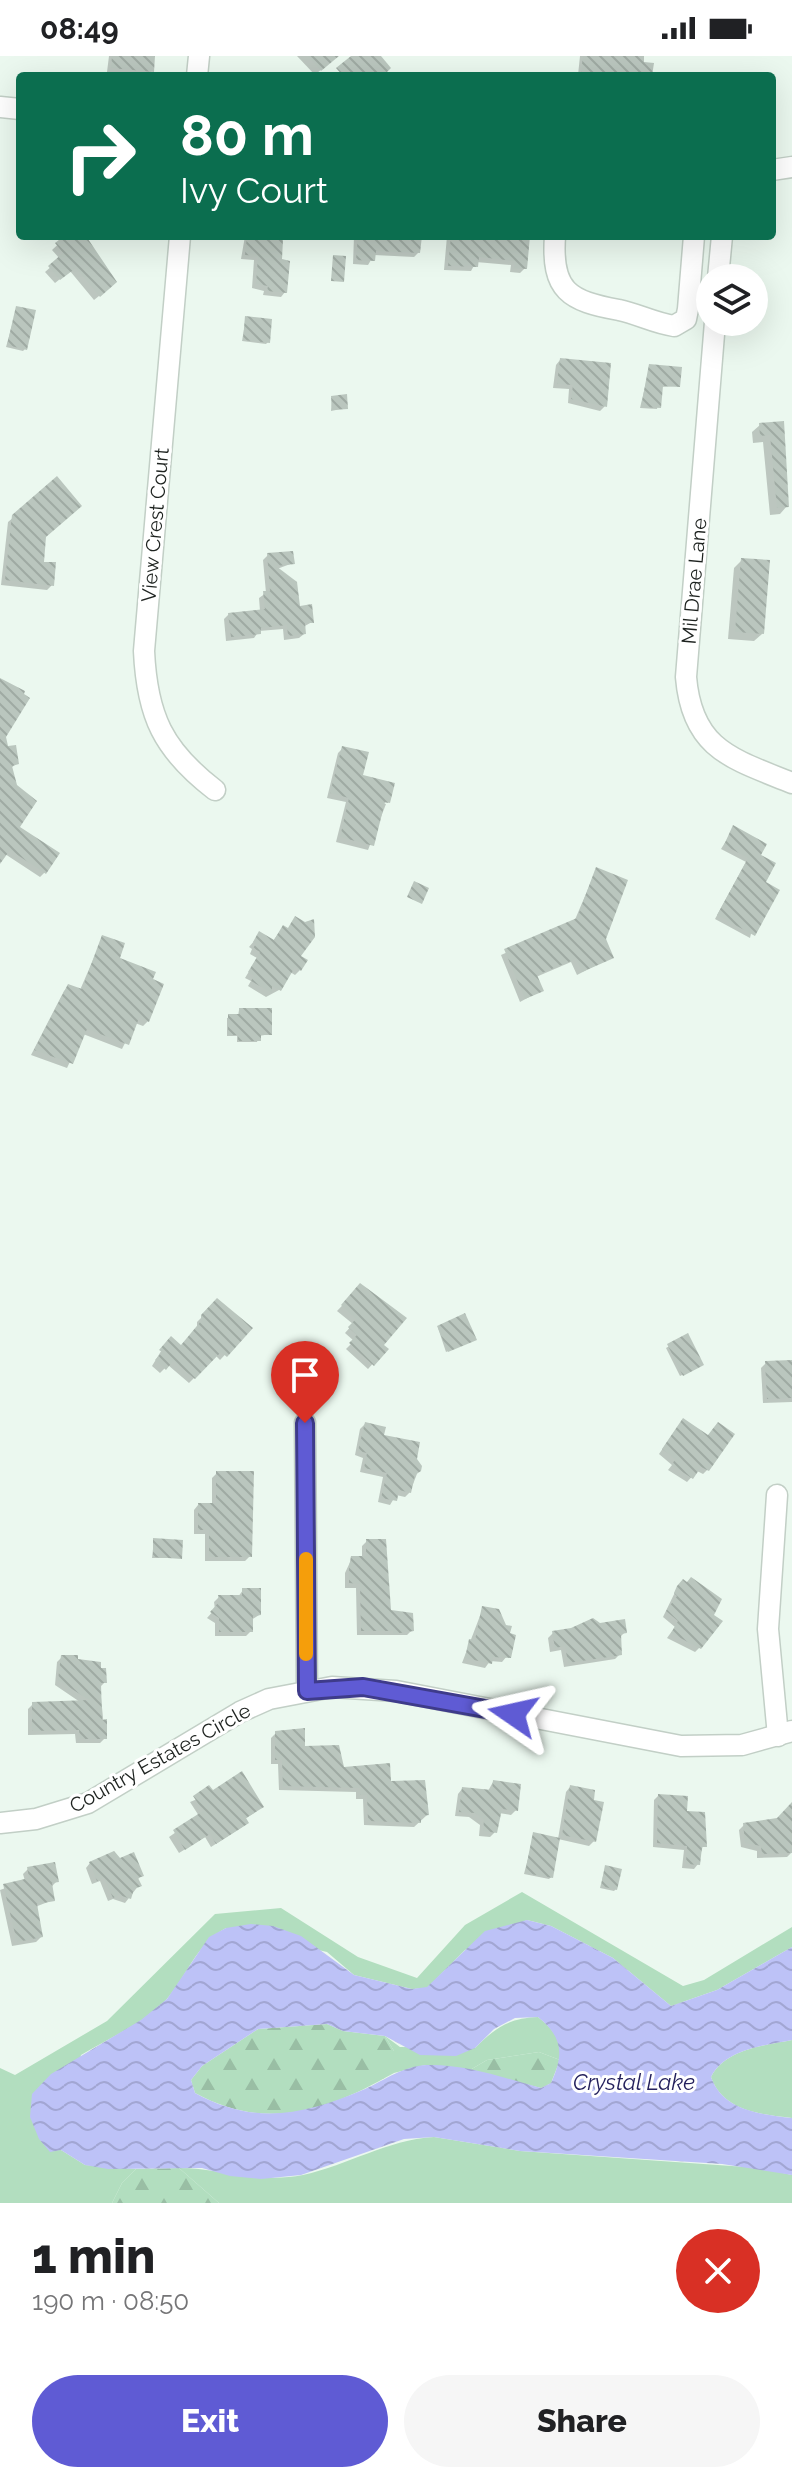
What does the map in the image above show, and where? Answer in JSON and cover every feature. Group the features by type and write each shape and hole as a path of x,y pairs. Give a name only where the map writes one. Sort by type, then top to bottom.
{"street":[{"name":"View Crest Court","path":"180,240 144,651 146,680 162,735 176,756 215,790"},
{"path":"555,240 558,278 570,295 599,308 674,326 686,319 694,240"},
{"path":"719,264 722,240"},
{"name":"Mil Drae Lane","path":"714,336 686,677 688,701 699,728 713,746 792,783"},
{"path":"305,1423 307,1691"},
{"path":"777,1495 768,1629 785,1734"},
{"name":"Country Estates Circle","path":"0,1823 36,1819 88,1803 240,1712 269,1699 307,1691 363,1687 396,1691 681,1746 742,1745 785,1734"}],"green space":[{"path":"522,1892 683,1986 704,1980 792,1927 792,1947 717,1990 671,2006 613,1958 551,1926 527,1920 465,1950 427,1988 412,1989 354,1975 327,1952 226,1928 207,1943 157,2009 81,2055 61,2150 85,2165 136,2169 122,2183 112,2203 0,2203 0,2068 15,2075 107,2021 215,1914 281,1908 358,1957 417,1978 465,1925"},
{"path":"538,2017 556,2036 560,2060 539,2052 487,2060 470,2070 425,2065 394,2073 394,2051 385,2036 400,2047 475,2048 503,2025"},
{"path":"327,2024 343,2031 385,2036 394,2051 394,2073 345,2098 296,2112 247,2112 195,2093 191,2080 202,2066 258,2029"},
{"path":"792,2040 792,2118 767,2115 733,2104 724,2097 711,2077 735,2055"},
{"path":"539,2052 560,2060 551,2083 541,2088 470,2070 487,2060"},
{"path":"434,2137 520,2151 760,2168 792,2175 792,2203 219,2203 179,2168 256,2177 287,2177 320,2171 400,2143"},
{"path":"179,2168 219,2203 112,2203 122,2183 136,2169"}],"water":[{"name":"Crystal Lake","path":"527,1920 551,1926 613,1958 671,2006 717,1990 792,1947 792,2040 735,2055 711,2077 724,2097 733,2104 755,2112 792,2118 792,2175 722,2164 520,2151 434,2137 404,2139 301,2175 261,2179 230,2176 202,2168 108,2169 85,2165 61,2150 50,2152 39,2139 30,2117 32,2094 51,2074 141,2020 167,1999 209,1937 226,1928 251,1924 273,1926 301,1936 354,1975 412,1989 427,1987 485,1931","holes":["538,2017 557,2039 559,2055 551,2083 541,2088 470,2069 427,2065 402,2071 321,2105 280,2113 259,2113 238,2110 195,2093 191,2080 202,2066 258,2029 327,2024 343,2031 385,2036 420,2055 456,2056 475,2048 494,2029 515,2018"]}],"building":[{"path":"112,56 155,56 154,72 111,68"},
{"path":"308,56 339,56 321,71"},
{"path":"351,56 381,56 391,68 387,72 340,72 336,68"},
{"path":"583,56 644,56 644,62 654,63 653,72 581,72"},
{"path":"59,240 89,240 117,282 100,297 76,268 60,280 48,266 63,253 55,243"},
{"path":"247,240 283,240 282,259 290,261 287,293 267,291 268,286 256,284 258,256 245,255"},
{"path":"358,240 422,240 420,253 376,251 375,261 356,260"},
{"path":"451,240 530,240 527,269 514,268 515,261 479,257 478,267 448,266"},
{"path":"333,255 346,256 344,282 331,281"},
{"path":"16,306 36,310 27,350 7,345"},
{"path":"245,316 272,319 270,343 243,340"},
{"path":"560,358 611,363 607,407 571,399 573,385 557,384"},
{"path":"649,364 682,367 680,387 663,386 661,408 641,407"},
{"path":"347,394 348,409 332,410 331,396"},
{"path":"784,421 789,507 777,508 770,435 760,436 759,423"},
{"path":"57,476 82,506 46,537 44,562 56,562 54,586 5,580 12,515"},
{"path":"293,551 295,564 276,566 297,582 300,606 312,604 314,623 305,623 306,634 288,636 287,625 261,628 261,634 231,637 228,613 265,609 263,591 270,591 267,553"},
{"path":"741,558 770,560 764,634 735,632"},
{"path":"0,678 25,691 24,694 30,698 6,737 8,746 16,745 19,764 12,766 17,785 37,801 20,827 60,853 46,874 10,850 0,864"},
{"path":"342,746 369,752 363,775 395,783 390,803 385,802 374,846 340,837 349,798 330,793"},
{"path":"733,825 767,844 761,855 776,863 766,882 780,890 755,936 717,915 748,858 724,845"},
{"path":"596,867 628,880 606,939 614,958 582,972 576,959 537,975 544,991 525,999 504,949 577,918"},
{"path":"414,881 429,888 422,904 407,897"},
{"path":"295,916 305,922 314,919 315,937 301,956 308,960 301,971 295,967 281,991 272,986 272,993 251,981 254,976 248,972 260,952 253,948 256,944 253,942 259,931 274,940 283,925 288,928"},
{"path":"102,935 125,943 120,958 156,972 153,979 164,984 149,1022 139,1018 129,1045 87,1029 73,1064 34,1050 68,984 82,989"},
{"path":"239,1008 272,1008 272,1035 261,1035 261,1041 238,1041 238,1035 228,1035 228,1014 239,1014"},
{"path":"360,1283 407,1318 384,1345 389,1349 374,1366 349,1343 357,1335 348,1327 356,1319 341,1305"},
{"path":"217,1298 253,1328 227,1357 221,1352 195,1379 173,1361 166,1370 155,1360 162,1352 159,1350 171,1336 181,1345"},
{"path":"465,1313 477,1340 448,1352 437,1326"},
{"path":"688,1333 704,1365 683,1376 667,1344"},
{"path":"792,1360 792,1398 767,1399 765,1361"},
{"path":"683,1418 708,1435 718,1422 735,1434 709,1471 701,1467 693,1479 672,1465 675,1459 662,1449"},
{"path":"365,1422 386,1427 384,1435 420,1442 417,1459 422,1466 421,1471 415,1475 411,1493 399,1490 397,1501 381,1498 387,1473 364,1468 367,1453 358,1451"},
{"path":"216,1471 254,1471 252,1557 209,1557 209,1530 198,1530 198,1503 216,1503"},
{"path":"153,1538 183,1540 182,1559 153,1557"},
{"path":"366,1539 386,1539 391,1610 413,1613 414,1631 393,1634 393,1631 361,1631 360,1584 349,1583 349,1567 351,1556 366,1556"},
{"path":"691,1577 722,1599 714,1615 723,1621 701,1649 671,1633 678,1621 666,1611 677,1596 674,1593 677,1586 683,1579 687,1582"},
{"path":"242,1588 261,1588 261,1615 253,1616 253,1632 219,1632 219,1618 210,1612 219,1602 218,1595 242,1595"},
{"path":"482,1606 499,1609 506,1625 512,1626 510,1633 516,1635 511,1658 493,1657 492,1664 465,1658 469,1639 475,1640"},
{"path":"593,1618 600,1623 625,1619 627,1633 621,1634 622,1655 568,1663 565,1646 555,1648 552,1631 571,1628"},
{"path":"61,1655 78,1655 78,1659 101,1662 101,1668 106,1668 107,1683 101,1683 102,1720 107,1719 107,1739 80,1739 79,1730 32,1731 32,1702 89,1700 58,1680"},
{"path":"305,1728 305,1746 339,1745 344,1767 390,1763 391,1781 425,1780 429,1815 421,1816 421,1823 368,1821 367,1795 360,1795 360,1788 283,1786 282,1760 275,1760 275,1731"},
{"path":"242,1771 264,1807 246,1818 249,1823 216,1844 210,1834 185,1850 173,1830 203,1811 193,1796 209,1785 213,1790"},
{"path":"493,1780 521,1784 518,1811 502,1809 497,1833 483,1831 484,1820 475,1813 459,1812 462,1787 492,1790"},
{"path":"570,1785 595,1790 594,1800 604,1802 596,1842 562,1835"},
{"path":"658,1794 688,1796 687,1811 705,1812 707,1847 702,1847 700,1865 686,1864 687,1846 657,1843"},
{"path":"792,1802 792,1853 762,1854 761,1846 745,1843 743,1823 777,1818"},
{"path":"533,1832 560,1838 553,1878 525,1873"},
{"path":"114,1851 120,1858 134,1852 144,1876 138,1878 142,1886 134,1889 131,1899 119,1895 113,1898 104,1878 97,1881 89,1862"},
{"path":"55,1862 59,1882 52,1883 55,1901 37,1904 43,1937 17,1942 3,1884 29,1878 27,1867"},
{"path":"605,1865 622,1869 617,1890 601,1886"}],"slow traffic":[{"path":"306,1559 306,1654"}],"route":[{"path":"305,1423 307,1691 363,1687 513,1714"}]}
